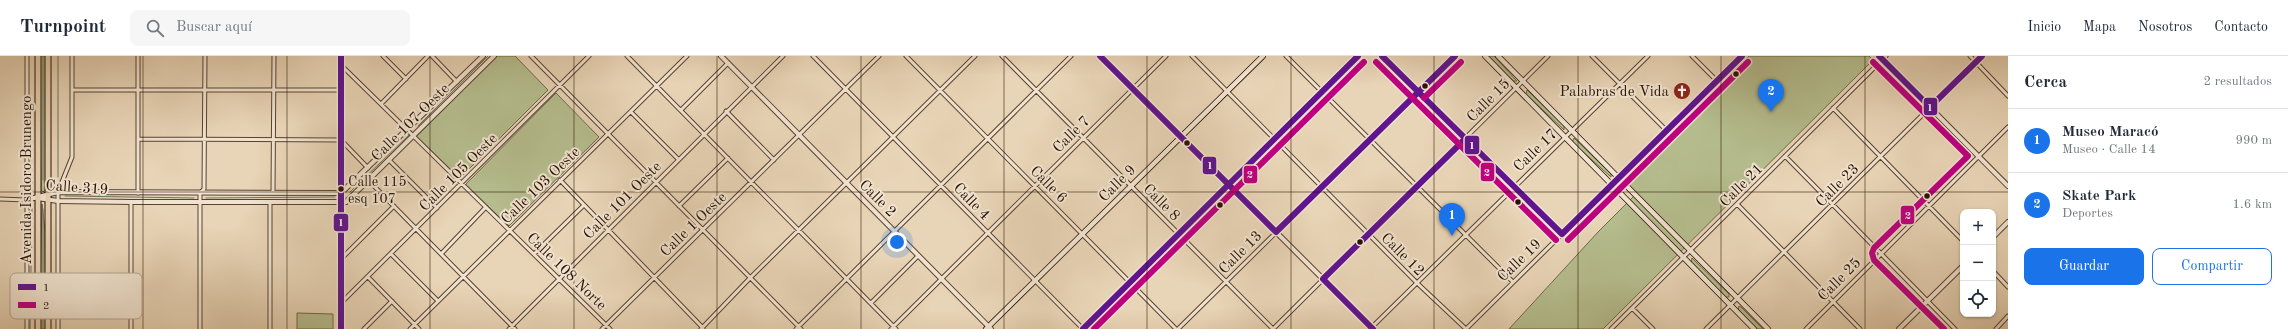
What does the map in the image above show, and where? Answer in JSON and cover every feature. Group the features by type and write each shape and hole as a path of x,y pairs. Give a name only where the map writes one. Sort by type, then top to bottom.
{"main road":[{"name":"Avenida Isidoro Brunengo","path":"38,56 38,273"},
{"name":"Avenida Isidoro Brunengo","path":"48,56 48,273"},
{"name":"Calle 9","path":"988,328 1263,56"},
{"path":"1485,56 1754,329"},
{"path":"1498,56 1768,329"},
{"name":"Avenida Isidoro Brunengo","path":"38,319 38,329"}],"street":[{"path":"27,56 27,273"},
{"path":"58,273 58,192 71,160 72,56"},
{"path":"138,56 138,192"},
{"path":"200,329 200,193 204,189 205,56"},
{"path":"273,193 274,56"},
{"path":"341,56 341,329"},
{"path":"383,56 406,79"},
{"path":"381,104 428,56"},
{"path":"432,56 456,82"},
{"name":"Calle 107 Oeste","path":"341,193 483,56"},
{"name":"Calle 107 Oeste","path":"342,203 346,202 494,56"},
{"path":"532,56 799,328 846,278 1071,56"},
{"name":"Calle 105 Oeste","path":"341,304 589,56"},
{"path":"627,56 846,278 893,328"},
{"name":"Calle 103 Oeste","path":"410,329 687,56"},
{"name":"Calle 2","path":"721,56 988,328"},
{"name":"Calle 101 Oeste","path":"509,329 783,56"},
{"name":"Calle 4","path":"813,56 1083,329"},
{"name":"Calle 1 Oeste","path":"602,329 879,56"},
{"name":"Calle 6","path":"906,56 1036,185 1082,234 1177,329"},
{"path":"560,180 702,329 750,278 975,56"},
{"name":"Calle 8","path":"1002,56 1273,329"},
{"path":"1100,56 1372,328"},
{"name":"Calle 7","path":"893,328 1166,56"},
{"name":"Calle 12","path":"1192,56 1417,283 1466,329"},
{"path":"1286,56 1464,236 1513,282"},
{"path":"1083,329 1358,56"},
{"path":"1382,56 1464,139 1562,234"},
{"name":"Calle 13","path":"1177,329 1454,56"},
{"name":"Calle 15","path":"1273,329 1548,56"},
{"path":"1592,56 1667,131"},
{"name":"Calle 17","path":"1372,328 1564,136 1572,131 1648,56"},
{"path":"1692,56 1717,81"},
{"name":"Calle 19","path":"1466,329 1742,56"},
{"path":"1970,56 2008,96"},
{"name":"Calle 23","path":"1706,329 1982,56"},
{"path":"1883,57 2008,186"},
{"name":"Calle 21","path":"1611,329 1883,57"},
{"path":"681,110 728,63"},
{"name":"Calle 108 Norte","path":"341,66 610,329"},
{"path":"72,90 342,90"},
{"path":"1833,108 1960,238"},
{"path":"631,112 678,159"},
{"path":"726,112 774,160"},
{"name":"Calle 25","path":"1806,329 2008,127"},
{"path":"138,139 342,140 368,168"},
{"path":"1785,156 1955,329"},
{"path":"679,206 728,158"},
{"path":"389,160 437,208"},
{"path":"368,180 515,329"},
{"name":"Calle 319","path":"37,198 58,192 341,193"},
{"path":"26,200 37,198"},
{"name":"Calle 319","path":"37,198 58,201 342,203"},
{"name":"Calle 319","path":"0,199 26,200"},
{"path":"131,202 131,273"},
{"path":"270,203 270,329"},
{"path":"1737,204 1860,329"},
{"path":"534,254 584,205"},
{"path":"341,259 394,206"},
{"path":"441,254 486,207"},
{"path":"1996,234 2008,222"},
{"path":"391,254 438,301"},
{"path":"870,304 918,256"},
{"path":"1899,329 1960,269"},
{"path":"1996,274 2008,287"},
{"path":"368,277 419,329"},
{"path":"364,329 392,301"},
{"path":"1632,308 1653,329"},
{"path":"1996,329 2008,316"},
{"path":"27,319 27,329"}],"green space":[{"path":"40,56 46,56 46,189 43,192 41,190"},
{"path":"497,56 515,56 548,90 459,179 415,138"},
{"path":"1488,56 1494,56 1517,81 1513,81"},
{"path":"1749,56 1869,56 1873,60 1603,329 1509,329 1599,231 1634,196 1622,183"},
{"path":"1527,90 1564,126 1564,130 1526,94"},
{"path":"556,93 599,137 509,226 465,185"},
{"path":"1574,138 1611,174 1611,177 1572,142"},
{"path":"42,204 45,231 45,273 40,273"},
{"path":"1692,258 1729,294 1729,297 1726,297 1691,262"},
{"path":"1739,306 1763,329 1757,329 1738,310"},
{"path":"297,313 333,314 333,329 297,329"},
{"path":"39,319 46,319 46,329 39,329"}],"waterway":[{"path":"43,56 43,180"},
{"path":"58,56 58,177"},
{"path":"418,126 488,56"},
{"path":"350,192 409,135"},
{"path":"32,182 32,194"},
{"path":"65,196 194,198"},
{"path":"206,198 335,197"},
{"path":"31,273 32,208"},
{"path":"43,209 43,273"},
{"path":"30,319 30,329"},
{"path":"43,319 43,329"}],"transit line":[{"name":"1","path":"341,56 341,329"},
{"name":"1","path":"1100,56 1276,232 1455,56"},
{"name":"1","path":"1083,329 1358,56"},
{"name":"1","path":"1382,56 1562,234"},
{"name":"1","path":"1562,234 1742,56"},
{"name":"1","path":"1879,56 1930,107 1982,56"},
{"name":"2","path":"1094,329 1364,62"},
{"name":"2","path":"1376,62 1556,240"},
{"name":"2","path":"1424,98 1461,62"},
{"name":"2","path":"1568,240 1748,62"},
{"name":"2","path":"1873,62 1968,156 1874,248 1872,253 1874,260 1944,329"},
{"name":"1","path":"1373,329 1323,279 1465,139"}],"place":[{"name":"Palabras de Vida","path":"1682,91"},
{"name":"Skate Park","path":"1771,112"},
{"name":"Calle 115 esq 107","path":"341,189"},
{"name":"Museo Maracó","path":"1452,236"}]}
